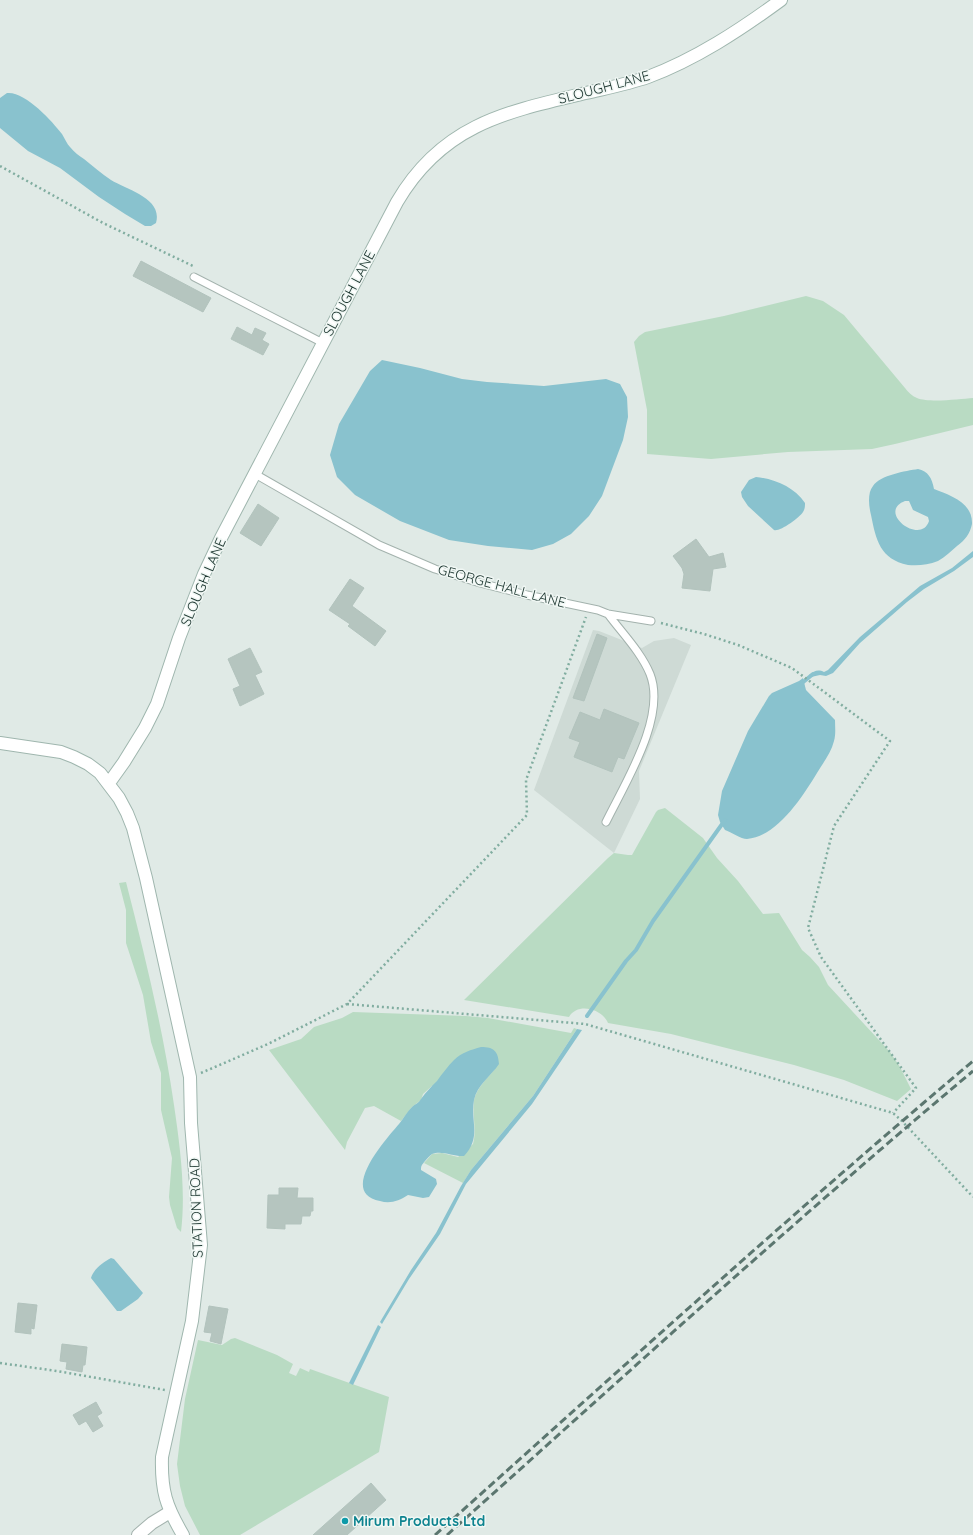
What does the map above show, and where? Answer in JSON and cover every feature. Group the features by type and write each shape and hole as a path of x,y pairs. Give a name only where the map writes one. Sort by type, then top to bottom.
{"street":[{"name":"SLOUGH LANE","path":"109,783 135,745 157,704 191,605 204,574 255,474 405,188 429,159 446,145 470,129 496,117 546,102 634,81 683,62 712,46 781,0"},
{"name":"STATION ROAD","path":"0,744 62,752 88,764 100,773 109,783 127,813 133,828 146,878 190,1077 191,1123 201,1245 192,1321 162,1457 161,1471 165,1499 170,1512 183,1535"},
{"path":"138,1535 152,1523 170,1512"}],"lane":[{"path":"194,277 323,343"},
{"name":"GEORGE HALL LANE","path":"255,474 379,545 435,569 480,583 598,610 608,614 650,621"},
{"path":"606,822 640,752 651,725 654,692 650,675 642,659 608,614"}],"path":[{"path":"0,166 103,223 194,267"},
{"path":"190,1077 268,1044 347,1004 527,815 526,780 589,609"},
{"path":"650,621 704,634 738,645 792,668 890,741 834,826 808,928 821,957 916,1088 893,1113"},
{"path":"347,1004 585,1024 893,1113 973,1196"},
{"path":"0,1363 57,1371 176,1392"}],"shaded area":[{"path":"593,630 642,648 654,641 674,638 691,645 639,771 640,799 614,853 534,790"}],"green space":[{"path":"806,296 823,301 844,315 913,396 929,400 973,398 973,425 872,449 788,452 711,459 647,454 647,410 634,342 639,336 645,332 724,316"},
{"path":"665,808 703,838 717,858 738,881 763,914 779,913 802,950 819,967 828,985 890,1052 900,1067 911,1089 897,1101 844,1080 794,1065 671,1034 608,1023 601,1014 590,1009 578,1010 573,1012 569,1017 464,1000 608,858 614,853 632,855 656,812"},
{"path":"126,882 153,993 170,1077 182,1168 183,1200 181,1232 177,1228 170,1205 169,1197 172,1158 161,1110 161,1073 151,1042 143,995 126,943 126,910 119,883"},
{"path":"353,1012 466,1016 488,1018 571,1033 574,1028 577,1029 533,1096 471,1170 463,1183 424,1163 432,1154 442,1153 458,1157 473,1144 475,1133 475,1096 480,1087 495,1069 432,1086 423,1094 421,1100 412,1107 401,1121 374,1106 365,1108 347,1142 345,1150 269,1050 301,1039 314,1027 342,1018"},
{"path":"235,1338 277,1355 293,1364 289,1373 296,1376 300,1368 309,1372 310,1369 389,1397 379,1452 240,1535 200,1535 185,1506 177,1464 185,1399 198,1340 222,1345"}],"water":[{"path":"7,93 22,97 38,108 52,122 62,134 69,146 77,154 111,180 134,191 149,201 157,214 156,223 151,226 145,226 125,214 60,168 28,151 0,128 0,98"},
{"path":"382,360 462,379 487,382 544,386 606,379 620,384 627,397 628,417 623,440 602,496 589,516 571,534 553,544 532,550 488,546 449,540 400,521 355,495 337,477 330,455 339,424 370,371"},
{"path":"918,469 927,473 931,478 934,489 959,500 969,510 972,524 965,539 946,556 938,561 927,564 908,565 891,558 881,547 875,533 870,512 869,496 873,486 881,479 900,472","holes":["905,501 909,501 913,510 928,517 929,521 924,528 918,530 910,529 898,519 895,512 897,506"]},
{"path":"756,477 784,485 801,497 805,503 805,509 798,518 780,529 774,530 748,506 742,497 741,492 749,480"},
{"path":"973,551 973,557 907,602 860,643 833,673 826,676 820,675 811,678 809,675 814,672 824,672 828,670 860,637 920,586 952,568"},
{"path":"803,678 806,690 835,720 835,736 833,745 827,758 788,814 769,831 758,837 747,839 742,838 725,830 720,822 718,815 722,791 748,731 769,696 772,693"},
{"path":"577,1029 582,1030 532,1104 466,1184 440,1234 409,1279 382,1324 380,1322 411,1270 436,1233 471,1170 533,1096"},
{"path":"481,1047 492,1049 498,1056 499,1064 481,1085 474,1100 473,1142 464,1156 436,1153 432,1154 425,1161 421,1166 421,1170 436,1179 437,1184 429,1197 423,1198 408,1195 398,1200 387,1202 368,1196 363,1188 364,1177 376,1152 410,1109 419,1102 457,1057 470,1050"},
{"path":"111,1258 114,1259 143,1293 138,1299 121,1311 117,1311 91,1278 99,1266"},
{"path":"378,1325 381,1327 353,1385 349,1383"}],"building":[{"path":"141,261 211,298 203,312 133,276"},
{"path":"237,327 252,335 255,328 266,333 262,340 269,344 263,355 231,339"},
{"path":"258,504 279,518 261,546 240,533"},
{"path":"696,539 709,557 723,553 726,567 713,569 710,591 682,588 684,574 682,568 673,556"},
{"path":"350,579 364,588 352,606 386,631 375,646 348,626 350,624 329,610"},
{"path":"597,634 607,638 584,701 573,698"},
{"path":"250,648 262,672 255,675 264,694 240,706 233,689 240,686 228,659"},
{"path":"604,709 639,723 624,759 618,757 612,772 574,757 580,742 569,738 580,712 600,720"},
{"path":"279,1188 298,1188 297,1198 313,1198 313,1211 311,1211 310,1216 302,1216 301,1224 285,1224 285,1229 267,1228 268,1195 279,1195"},
{"path":"18,1303 37,1305 34,1329 31,1328 31,1334 15,1332"},
{"path":"209,1306 228,1309 221,1344 210,1341 212,1333 204,1332"},
{"path":"62,1344 87,1347 85,1365 83,1365 82,1372 66,1369 67,1362 60,1361"},
{"path":"96,1402 102,1413 97,1416 103,1426 93,1432 86,1421 79,1425 73,1415"},
{"name":"Mirum Products Ltd","path":"371,1483 386,1500 347,1535 313,1535"}],"waterway":[{"path":"802,683 813,674"},
{"path":"587,1016 626,961 636,950 653,921 725,820"}],"railway":[{"path":"435,1535 769,1237 973,1061"},
{"path":"447,1535 774,1243 973,1071"}],"place":[{"name":"Mirum Products Ltd","path":"345,1521"}]}
